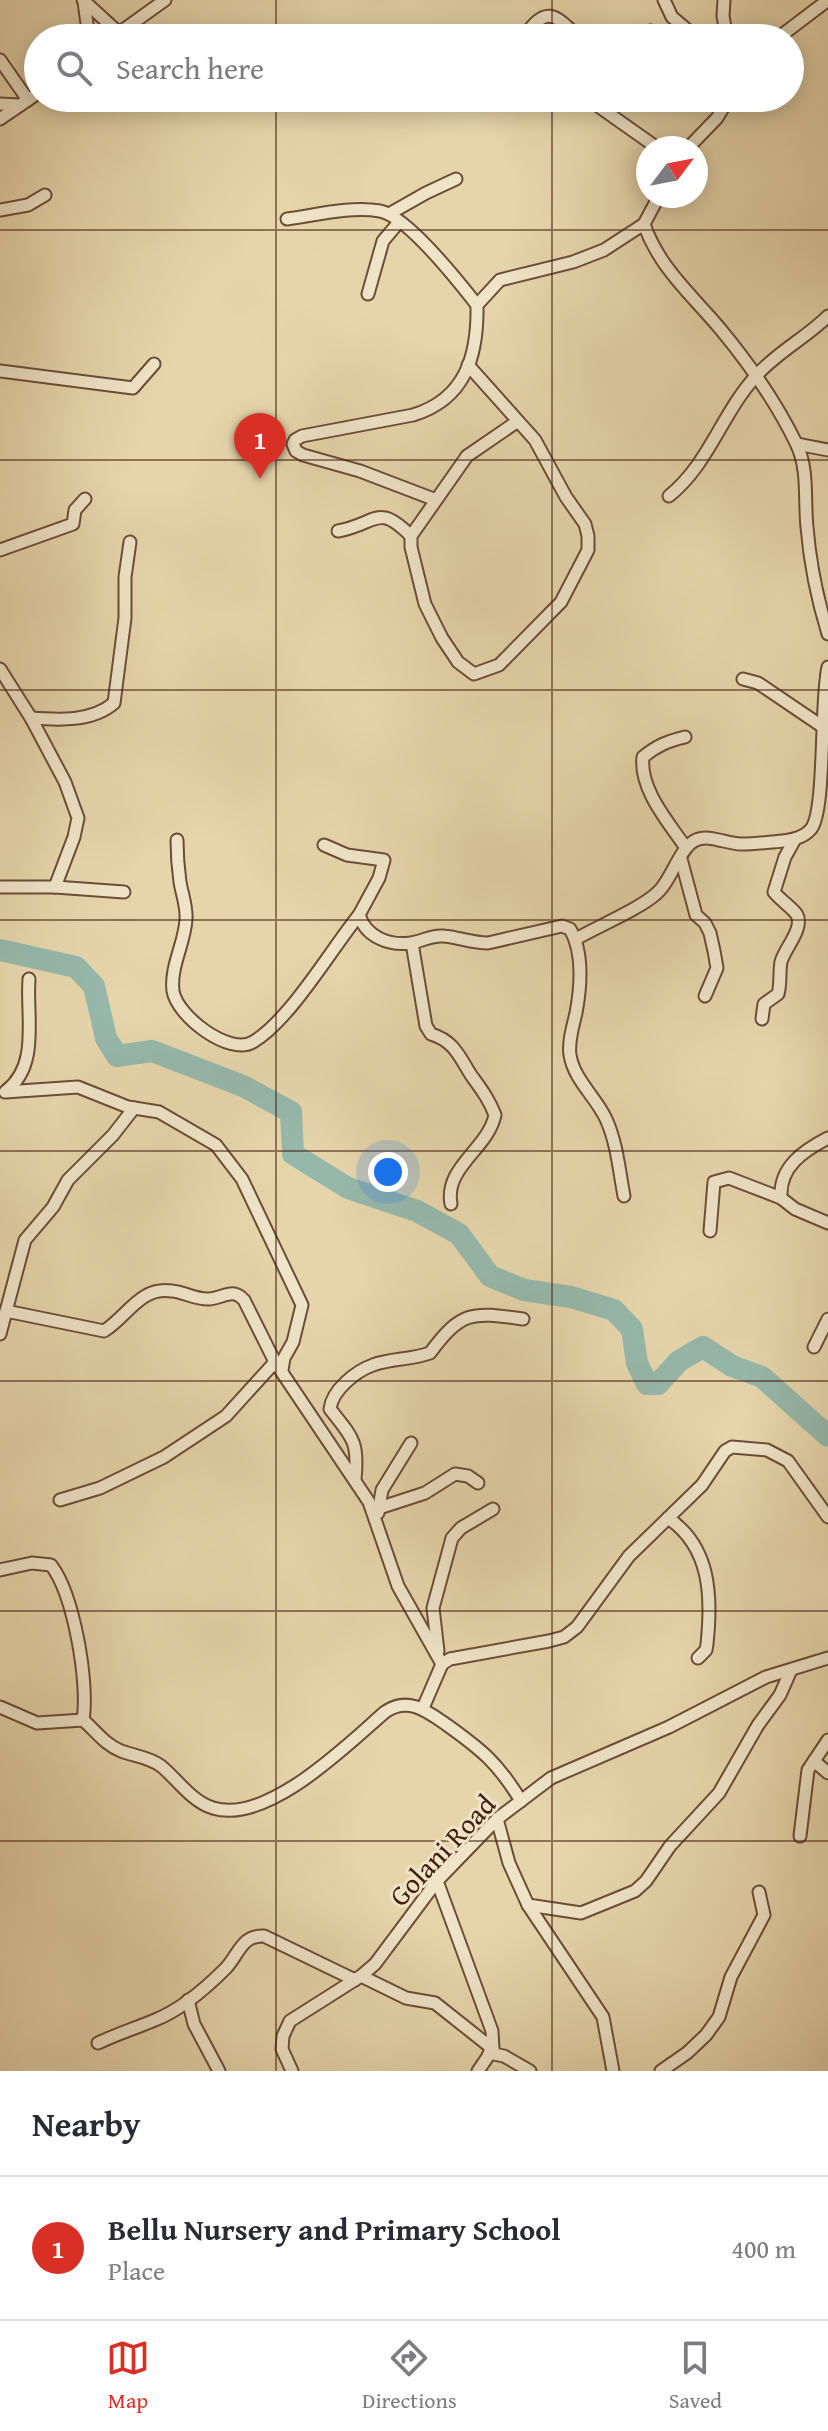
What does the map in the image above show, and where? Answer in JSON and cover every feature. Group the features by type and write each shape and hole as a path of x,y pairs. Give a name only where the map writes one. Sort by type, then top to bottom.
{"street":[{"path":"131,24 165,0"},
{"path":"664,0 672,17 681,24"},
{"path":"724,0 724,24"},
{"path":"796,24 828,0"},
{"path":"83,1 105,24"},
{"path":"83,1 87,24"},
{"path":"534,24 546,15 556,17 564,24"},
{"path":"0,60 24,92"},
{"path":"0,104 24,100"},
{"path":"0,119 24,102"},
{"path":"606,112 640,136"},
{"path":"700,136 721,112"},
{"path":"368,294 383,241 394,218 426,193 456,179"},
{"path":"0,210 28,205 45,195"},
{"path":"477,305 500,280 573,262 604,250 644,224 653,208"},
{"path":"287,219 354,210 394,218 415,234 477,305 477,327 468,365 457,389 430,410 354,428 302,436 293,444 296,451 303,455 360,471 436,500"},
{"path":"644,224 651,245 664,264 722,331 755,376 797,444 805,478 806,526 813,584 828,634"},
{"path":"669,496 687,479 708,451 755,376 828,316"},
{"path":"0,371 133,388 154,364"},
{"path":"468,365 535,440 566,497 585,524 588,550 561,602 499,665 474,674 458,662 425,604 411,536 467,456 518,421"},
{"path":"797,444 828,450"},
{"path":"0,550 43,532 73,524 75,510 85,499"},
{"path":"338,531 356,528 385,516 394,519 411,536"},
{"path":"31,718 74,719 105,711 114,703 125,618 125,577 130,542"},
{"path":"576,939 641,905 659,892 684,853 704,837 741,844 795,839 810,831 819,805 822,701 828,667"},
{"path":"0,669 31,718 65,782 78,818 55,887"},
{"path":"743,679 758,683 823,727"},
{"path":"0,695 7,683"},
{"path":"685,737 652,749 643,757 641,768 654,800 684,853 696,915 710,933 717,968 705,996"},
{"path":"762,1019 764,1004 778,994 781,963 797,927 795,912 774,892 785,857 795,839"},
{"path":"177,840 186,922 177,955 173,991 191,1022 214,1037 242,1046 251,1044 270,1029 290,1008 359,915 379,878 384,860 347,855 324,845"},
{"path":"0,887 124,892"},
{"path":"359,915 363,927 376,937 393,943 412,943 430,936 488,943 562,926 570,929 576,939 580,991 570,1053 575,1071 604,1114 611,1131 624,1196"},
{"path":"412,943 426,1026 431,1034 445,1038 455,1047 487,1094 495,1115 488,1136 457,1172 448,1191 451,1204"},
{"path":"2,1092 23,1073 30,1021 29,979"},
{"path":"2,1092 78,1087 134,1108 159,1112 205,1137 222,1151 242,1179 302,1305 293,1342 284,1358 226,1416 164,1457 100,1488 60,1500"},
{"path":"0,1334 25,1240 53,1207 68,1180 113,1135 134,1108"},
{"path":"781,1198 780,1185 801,1153 828,1138"},
{"path":"710,1231 714,1182 729,1178 781,1198 795,1209 828,1223"},
{"path":"6,1311 104,1331 145,1294 156,1290 172,1290 209,1299 239,1294 278,1366 378,1514 398,1586 440,1660"},
{"path":"355,1479 357,1461 352,1438 347,1425 330,1409 332,1399 342,1386 374,1364 430,1353 447,1330 466,1317 481,1314 523,1319"},
{"path":"814,1347 828,1319"},
{"path":"378,1514 382,1490 411,1443"},
{"path":"440,1660 564,1637 577,1627 629,1556 702,1485 725,1451 732,1447 767,1450 788,1461 828,1517"},
{"path":"378,1514 425,1493 455,1474 468,1476 478,1483"},
{"path":"423,1708 440,1660 433,1608 452,1538 461,1528 493,1509"},
{"path":"668,1518 682,1527 703,1560 707,1576 709,1621 706,1650 698,1658"},
{"path":"0,1570 32,1563 51,1565 59,1575 83,1673 83,1720"},
{"name":"Golani Road","path":"292,2071 282,2049 283,2036 290,2021 375,1964 437,1881 497,1819 551,1778 669,1727 766,1677 828,1658"},
{"path":"528,1905 581,1913 635,1891 646,1881 677,1837 719,1793 758,1725 780,1695 791,1670"},
{"path":"83,1720 103,1741 158,1764 196,1799 212,1808 229,1810 262,1804 283,1794 394,1706 404,1704 423,1708 475,1743 503,1772 521,1801"},
{"path":"0,1707 37,1723 83,1720"},
{"path":"800,1836 808,1770 828,1740"},
{"path":"814,1761 828,1773"},
{"path":"497,1819 509,1863 528,1905 603,2017 613,2071"},
{"path":"437,1881 488,2019 491,2051 478,2071"},
{"path":"661,2071 687,2053 719,2017 731,1977 764,1915 759,1892"},
{"path":"98,2043 157,2020 188,2000 227,1967 244,1941 254,1935 264,1936 406,1998 435,2003 491,2051 530,2071"},
{"path":"188,2000 194,2024 219,2071"}],"waterway":[{"path":"0,950 76,967 94,986 106,1038 117,1056 152,1051 243,1086 291,1112 293,1154 348,1188 417,1211 459,1234 490,1276 524,1290 571,1297 614,1310 632,1329 637,1363 647,1384 658,1384 679,1361 703,1347 732,1366 762,1377 828,1436"}],"place":[{"name":"Bellu Nursery and Primary School","path":"260,479"}]}
